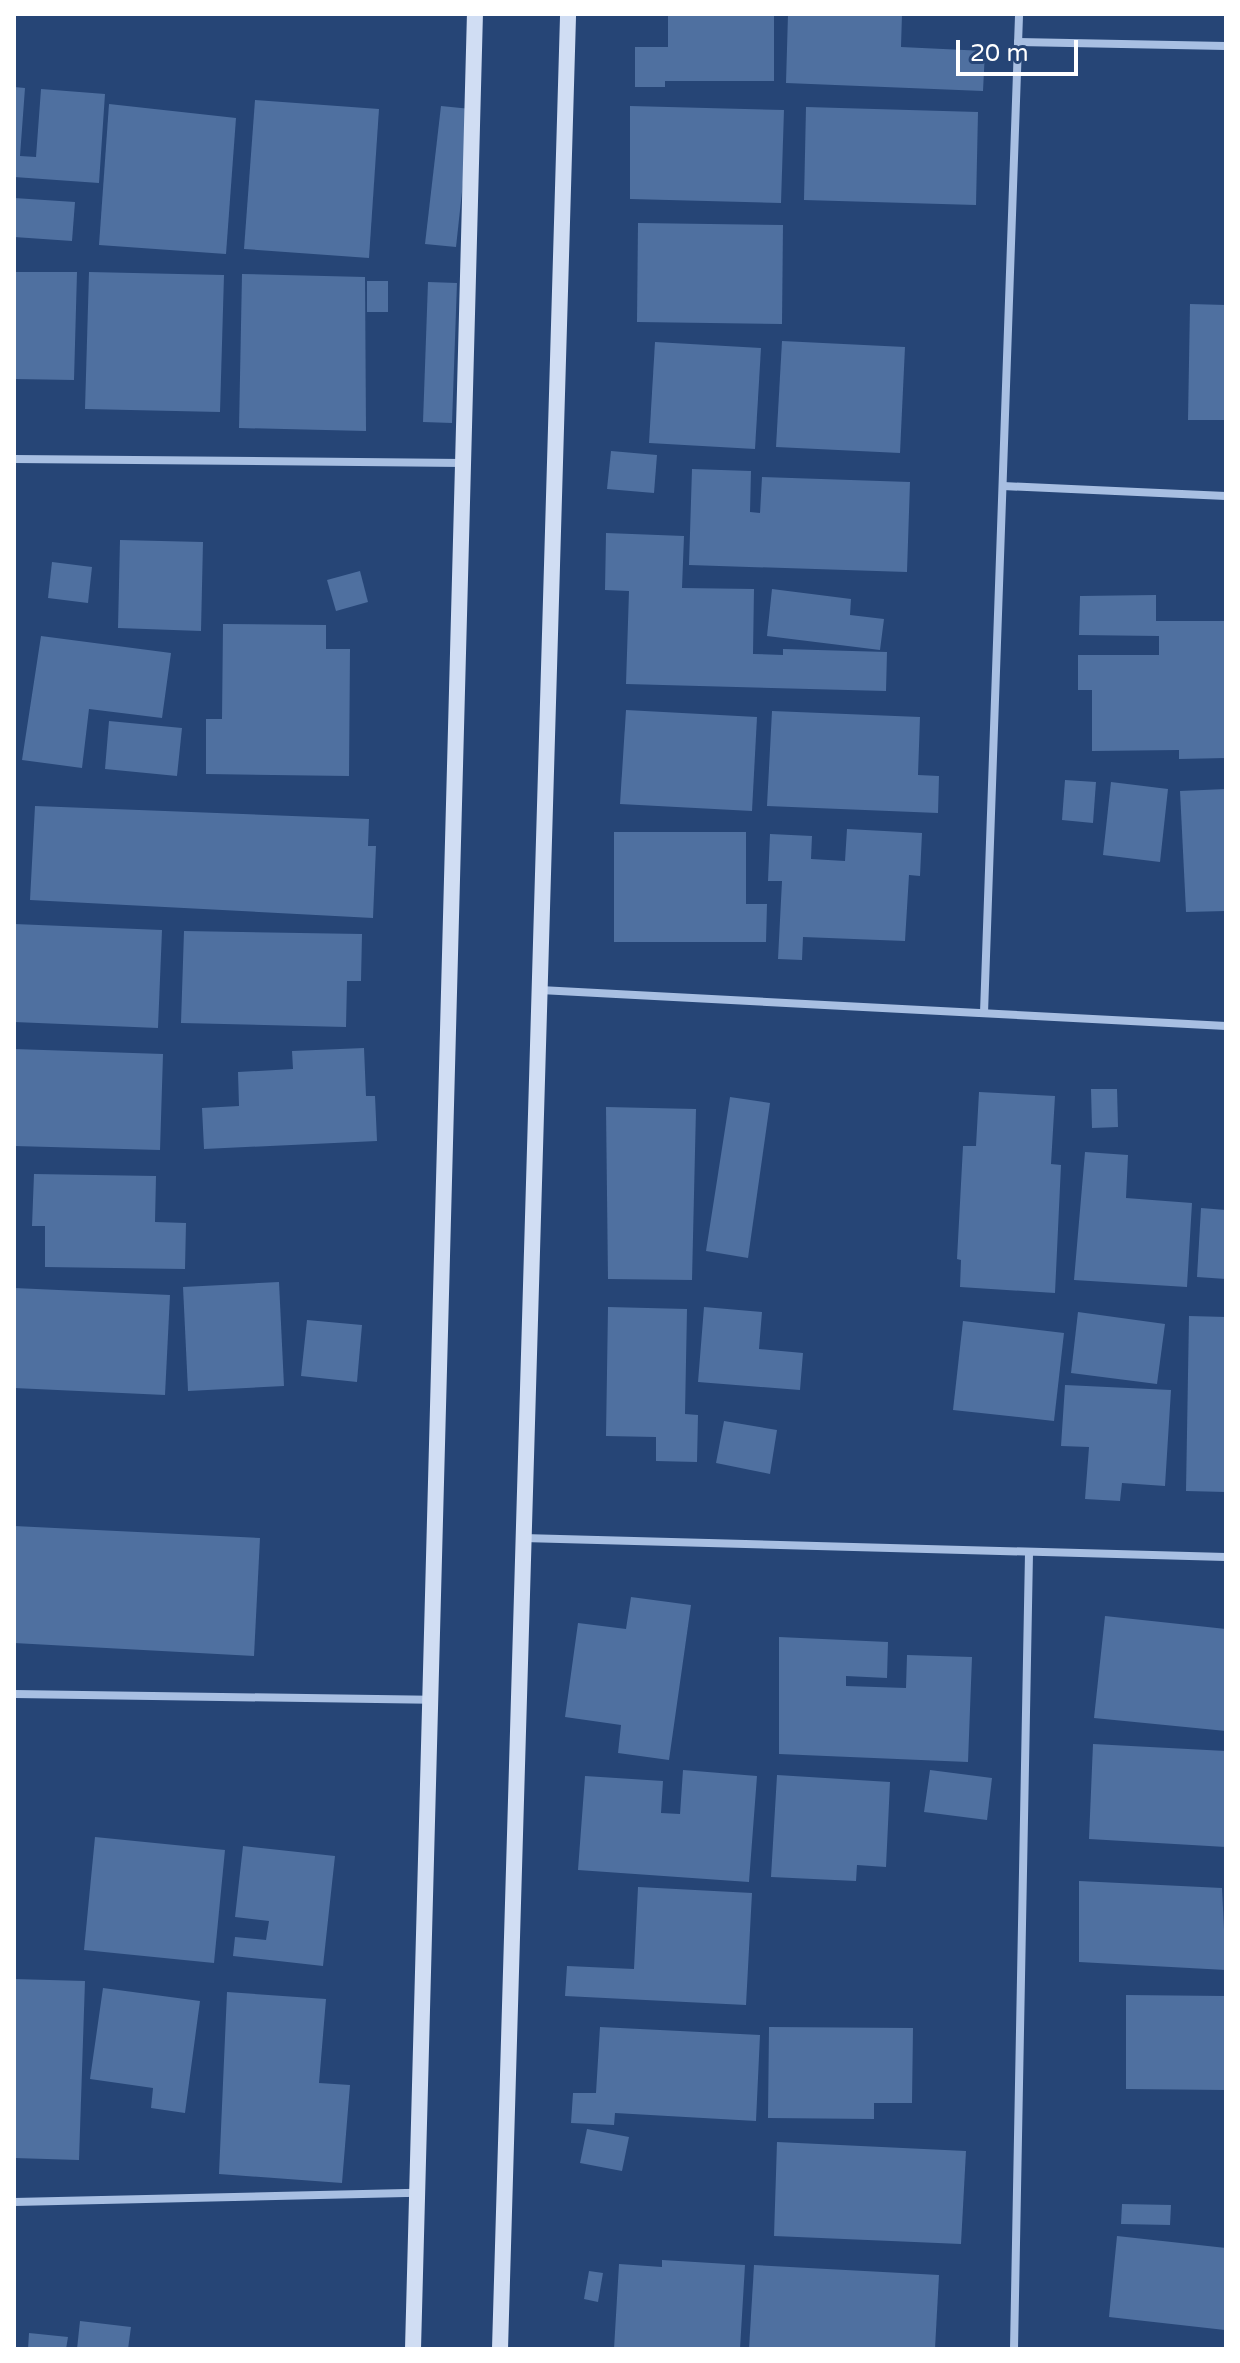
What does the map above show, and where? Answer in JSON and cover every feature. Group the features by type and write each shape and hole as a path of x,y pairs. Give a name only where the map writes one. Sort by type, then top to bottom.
{"street":[{"path":"413,2349 475,14"},
{"path":"500,2349 568,14"},
{"path":"984,1013 1019,14"},
{"path":"1018,42 1226,46"},
{"path":"14,459 463,463"},
{"path":"1003,486 1226,496"},
{"path":"539,990 1226,1026"},
{"path":"523,1538 1226,1557"},
{"path":"1014,2349 1029,1552"},
{"path":"14,1694 429,1700"},
{"path":"14,2202 417,2193"}],"building":[{"path":"668,14 774,14 774,81 665,81 665,87 635,87 635,47 668,47"},
{"path":"788,14 902,14 901,47 985,51 983,91 786,83"},
{"path":"14,87 25,88 20,156 36,157 41,89 105,94 99,183 14,177"},
{"path":"255,100 379,109 369,258 244,249"},
{"path":"109,104 236,118 226,254 99,245"},
{"path":"441,106 471,109 456,247 425,244"},
{"path":"630,106 784,110 781,203 630,199"},
{"path":"806,107 978,112 976,205 804,200"},
{"path":"14,198 75,202 72,241 14,237"},
{"path":"638,223 783,225 782,324 637,322"},
{"path":"14,272 77,272 74,380 14,379"},
{"path":"89,272 224,275 220,412 85,409"},
{"path":"242,274 365,277 366,431 239,428"},
{"path":"367,281 388,281 388,312 367,312"},
{"path":"428,282 457,283 452,423 423,422"},
{"path":"1190,304 1226,305 1226,420 1188,420"},
{"path":"782,341 905,347 900,453 776,447"},
{"path":"655,342 761,348 755,449 649,443"},
{"path":"611,451 657,455 654,493 607,489"},
{"path":"692,469 751,471 750,512 760,513 762,477 910,482 907,572 689,565"},
{"path":"606,533 684,536 682,588 754,589 753,654 783,655 783,649 887,652 886,691 626,684 629,591 605,590"},
{"path":"120,540 203,542 201,631 118,628"},
{"path":"52,562 92,567 88,603 48,598"},
{"path":"360,571 368,602 336,611 327,580"},
{"path":"772,589 851,599 850,615 884,619 880,650 767,636"},
{"path":"1156,595 1156,621 1226,621 1226,758 1179,759 1179,750 1092,751 1092,690 1078,690 1078,655 1159,655 1159,636 1079,635 1080,596"},
{"path":"223,624 326,625 326,649 350,649 349,776 206,774 206,719 222,719"},
{"path":"41,636 171,653 162,718 89,709 82,768 22,760"},
{"path":"626,710 757,717 752,811 620,804"},
{"path":"772,711 920,717 918,775 939,776 938,813 767,806"},
{"path":"109,721 182,728 177,776 105,769"},
{"path":"1065,780 1096,782 1093,823 1062,820"},
{"path":"1111,782 1168,789 1160,862 1103,855"},
{"path":"1226,789 1226,911 1186,912 1180,791"},
{"path":"35,806 369,819 368,846 376,846 373,918 30,900"},
{"path":"847,829 922,833 920,876 909,875 905,941 803,937 802,960 778,959 782,881 768,881 770,834 812,836 811,859 845,861"},
{"path":"614,832 746,832 746,904 767,904 766,942 614,942"},
{"path":"14,924 162,930 158,1028 14,1022"},
{"path":"184,931 362,934 361,981 347,981 346,1027 181,1023"},
{"path":"364,1048 366,1096 375,1096 377,1141 204,1149 202,1108 239,1106 238,1072 293,1069 292,1051"},
{"path":"14,1049 163,1054 160,1150 14,1146"},
{"path":"1091,1089 1117,1089 1118,1127 1092,1128"},
{"path":"979,1092 1055,1096 1051,1164 1061,1165 1055,1293 960,1287 961,1260 957,1259 963,1146 976,1146"},
{"path":"730,1097 770,1103 748,1258 706,1251"},
{"path":"606,1107 696,1109 692,1280 608,1279"},
{"path":"1085,1152 1128,1155 1126,1198 1192,1203 1187,1287 1074,1280"},
{"path":"34,1174 156,1176 155,1222 186,1223 185,1269 45,1267 45,1226 32,1226"},
{"path":"1201,1208 1226,1210 1226,1279 1197,1277"},
{"path":"279,1282 284,1386 188,1391 183,1287"},
{"path":"14,1288 170,1295 165,1395 14,1388"},
{"path":"608,1307 687,1309 685,1414 698,1415 697,1462 656,1461 656,1437 606,1436"},
{"path":"704,1307 762,1312 759,1349 803,1353 800,1390 698,1382"},
{"path":"1078,1312 1165,1324 1157,1384 1071,1373"},
{"path":"1189,1316 1226,1317 1226,1492 1186,1491"},
{"path":"307,1320 362,1325 357,1382 301,1376"},
{"path":"963,1321 1064,1333 1054,1421 953,1410"},
{"path":"1065,1385 1171,1390 1165,1486 1122,1483 1120,1501 1085,1499 1089,1447 1061,1446"},
{"path":"724,1421 777,1430 770,1474 716,1463"},
{"path":"14,1526 260,1538 254,1656 14,1643"},
{"path":"631,1597 691,1605 669,1760 618,1753 621,1725 565,1717 578,1623 626,1629"},
{"path":"1105,1616 1226,1629 1226,1731 1094,1718"},
{"path":"779,1637 888,1642 887,1678 846,1676 846,1686 906,1688 907,1655 972,1657 968,1762 779,1754"},
{"path":"1093,1744 1226,1751 1226,1847 1089,1839"},
{"path":"683,1770 757,1776 749,1882 578,1870 585,1776 663,1781 661,1813 680,1814"},
{"path":"930,1770 992,1778 987,1820 924,1812"},
{"path":"777,1775 890,1782 886,1867 857,1865 856,1881 771,1877"},
{"path":"95,1837 225,1850 214,1963 84,1950"},
{"path":"243,1846 335,1856 323,1966 233,1956 235,1937 266,1940 269,1921 235,1917"},
{"path":"1079,1881 1222,1888 1226,1970 1079,1962"},
{"path":"638,1887 752,1893 746,2005 565,1996 567,1966 634,1969"},
{"path":"14,1979 85,1981 79,2160 14,2158"},
{"path":"103,1988 200,2001 185,2113 151,2108 153,2088 90,2079"},
{"path":"227,1992 326,1999 319,2083 350,2085 342,2183 219,2174"},
{"path":"1126,1995 1226,1996 1226,2090 1126,2089"},
{"path":"600,2027 760,2035 756,2121 615,2113 614,2125 571,2123 573,2093 596,2093"},
{"path":"769,2027 913,2028 912,2103 874,2103 874,2119 768,2118"},
{"path":"587,2129 629,2137 622,2171 580,2163"},
{"path":"777,2142 966,2151 961,2244 774,2236"},
{"path":"1122,2204 1171,2205 1170,2225 1121,2224"},
{"path":"1117,2236 1226,2248 1225,2330 1109,2317"},
{"path":"662,2260 745,2265 740,2349 614,2349 619,2264 662,2267"},
{"path":"754,2265 939,2275 935,2349 749,2349"},
{"path":"589,2271 603,2273 598,2302 584,2299"},
{"path":"80,2321 131,2327 128,2349 77,2349"},
{"path":"29,2333 68,2337 66,2349 28,2349"}]}
